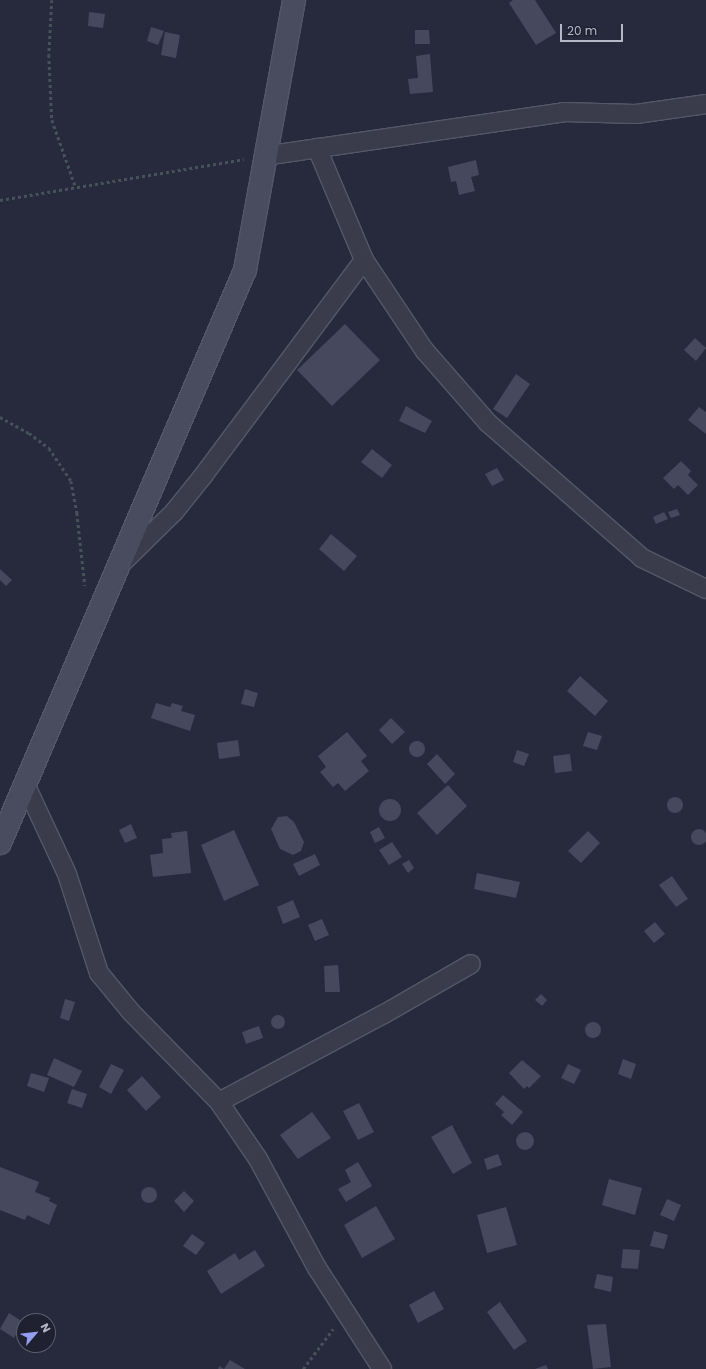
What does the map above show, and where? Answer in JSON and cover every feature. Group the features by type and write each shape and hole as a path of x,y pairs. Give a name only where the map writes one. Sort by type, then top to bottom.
{"street":[{"path":"0,843 26,786 116,569 245,270 264,156 294,0"},
{"path":"264,156 564,112 636,114 706,104"},
{"path":"317,148 364,260 425,351 488,423 642,558 706,589"},
{"path":"116,569 174,512 203,476 364,260"},
{"path":"26,786 67,874 100,972 130,1012 219,1102 258,1159 316,1268 382,1369"},
{"path":"219,1102 384,1014 471,964"}],"path":[{"path":"52,0 49,55 52,120 75,186"},
{"path":"0,200 75,186 264,156"},
{"path":"0,417 29,433 49,448 71,481 77,512 85,587"},
{"path":"303,1369 346,1313"}],"building":[{"path":"513,0 535,0 556,33 536,45 509,3"},
{"path":"89,12 105,14 103,28 88,26"},
{"path":"151,27 164,31 158,45 147,41"},
{"path":"415,30 429,30 430,44 415,44"},
{"path":"165,32 180,35 176,58 161,55"},
{"path":"430,54 433,92 410,94 408,79 418,78 416,56"},
{"path":"476,160 479,175 471,177 475,191 459,195 456,181 451,182 448,167"},
{"path":"345,324 380,360 332,406 297,370"},
{"path":"695,338 706,348 696,361 684,350"},
{"path":"516,374 530,384 507,418 493,409"},
{"path":"406,406 432,421 425,433 399,421"},
{"path":"699,407 706,412 706,434 688,420"},
{"path":"372,449 392,465 382,478 361,462"},
{"path":"681,461 691,471 688,475 698,485 688,495 678,485 674,489 663,478"},
{"path":"497,468 504,480 492,486 485,474"},
{"path":"677,509 680,515 671,518 668,512"},
{"path":"664,512 668,519 656,524 653,517"},
{"path":"331,534 357,556 344,571 319,549"},
{"path":"0,569 12,580 6,586 0,580"},
{"path":"580,676 608,701 595,716 567,691"},
{"path":"245,689 258,693 254,707 241,704"},
{"path":"156,703 170,707 172,703 183,706 181,711 195,715 190,731 151,718"},
{"path":"391,718 405,732 392,744 379,730"},
{"path":"347,732 367,756 361,761 369,771 345,791 338,783 333,787 320,772 326,767 318,756"},
{"path":"588,732 602,736 597,750 583,746"},
{"path":"238,740 240,756 219,759 217,743"},
{"path":"417,741 423,743 425,749 423,755 417,757 411,755 409,749 411,743"},
{"path":"517,750 529,754 524,766 513,762"},
{"path":"437,754 455,774 445,784 427,764"},
{"path":"570,754 572,771 555,773 553,756"},
{"path":"448,785 467,806 437,835 417,813"},
{"path":"675,797 681,799 683,805 681,811 675,813 669,811 667,805 669,799"},
{"path":"386,799 394,799 401,806 401,814 394,821 386,821 379,814 379,806"},
{"path":"287,816 294,822 304,842 301,851 293,855 280,849 271,829 278,817"},
{"path":"131,824 137,838 125,843 119,830"},
{"path":"379,827 385,838 375,843 370,832"},
{"path":"699,829 705,831 707,837 705,843 699,845 693,843 691,837 693,831"},
{"path":"234,830 259,885 224,901 201,845"},
{"path":"187,831 191,873 153,877 150,855 163,853 162,839 172,838 171,833"},
{"path":"588,831 600,843 581,863 568,851"},
{"path":"392,842 402,857 389,865 379,850"},
{"path":"315,854 320,865 299,876 293,864"},
{"path":"409,860 414,868 408,873 402,864"},
{"path":"477,873 520,882 516,898 474,889"},
{"path":"672,876 688,899 676,907 659,885"},
{"path":"293,900 300,917 283,924 277,907"},
{"path":"322,919 329,935 315,941 308,925"},
{"path":"655,922 665,934 654,943 644,931"},
{"path":"338,965 340,992 325,992 324,966"},
{"path":"541,994 547,1000 542,1006 535,1000"},
{"path":"65,999 75,1002 69,1021 60,1018"},
{"path":"278,1015 283,1017 285,1022 283,1027 278,1029 273,1027 271,1022 273,1017"},
{"path":"593,1022 600,1027 601,1030 596,1037 593,1038 586,1033 585,1030 590,1023"},
{"path":"259,1026 263,1038 246,1044 242,1032"},
{"path":"54,1058 82,1071 74,1087 47,1075"},
{"path":"623,1059 636,1064 631,1079 618,1074"},
{"path":"522,1060 541,1076 529,1088 527,1086 524,1089 509,1073"},
{"path":"111,1064 124,1070 111,1094 99,1087"},
{"path":"568,1064 581,1070 574,1084 561,1078"},
{"path":"31,1073 49,1078 44,1092 27,1086"},
{"path":"142,1076 161,1097 146,1111 127,1090"},
{"path":"72,1089 87,1094 82,1108 67,1103"},
{"path":"503,1095 523,1112 512,1125 501,1115 504,1112 495,1104"},
{"path":"359,1103 374,1132 358,1140 343,1111"},
{"path":"312,1112 331,1138 298,1159 280,1135"},
{"path":"452,1125 472,1163 453,1174 431,1137"},
{"path":"525,1132 531,1135 534,1141 531,1147 525,1150 519,1147 516,1141 519,1135"},
{"path":"498,1154 502,1165 487,1170 484,1159"},
{"path":"358,1162 372,1186 346,1202 338,1189 351,1182 345,1170"},
{"path":"0,1167 39,1182 35,1192 50,1198 49,1201 57,1205 49,1225 27,1215 25,1220 0,1210"},
{"path":"609,1179 642,1188 635,1215 602,1205"},
{"path":"149,1187 156,1192 157,1195 152,1202 149,1203 142,1198 141,1195 146,1188"},
{"path":"184,1191 194,1201 184,1212 174,1201"},
{"path":"667,1199 681,1205 674,1221 660,1215"},
{"path":"376,1206 395,1239 362,1258 344,1225"},
{"path":"506,1207 517,1245 487,1253 477,1215"},
{"path":"654,1231 668,1235 664,1249 650,1246"},
{"path":"192,1234 205,1243 196,1255 183,1246"},
{"path":"623,1249 640,1250 638,1269 621,1268"},
{"path":"255,1250 265,1266 221,1294 207,1271 235,1253 239,1260"},
{"path":"597,1274 613,1277 611,1292 594,1288"},
{"path":"434,1291 444,1309 418,1323 409,1305"},
{"path":"500,1302 527,1341 514,1350 487,1312"},
{"path":"9,1313 16,1318 16,1334 14,1338 0,1329"},
{"path":"606,1324 611,1367 593,1369 587,1325"},
{"path":"230,1360 245,1369 224,1369"},
{"path":"546,1365 548,1369 535,1369"}]}
